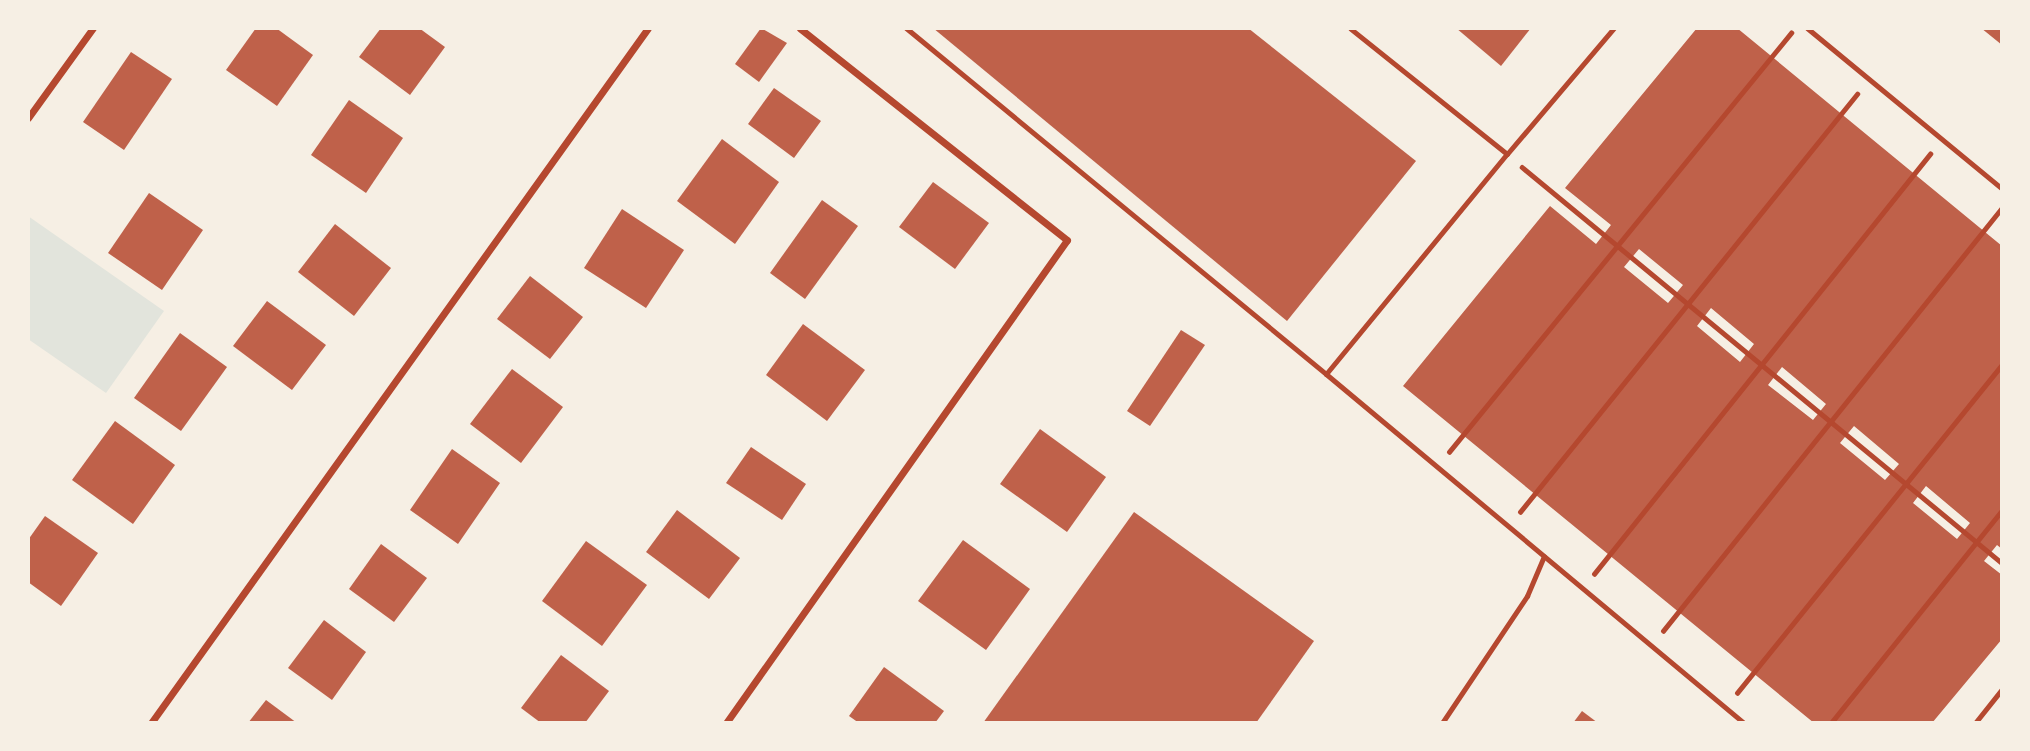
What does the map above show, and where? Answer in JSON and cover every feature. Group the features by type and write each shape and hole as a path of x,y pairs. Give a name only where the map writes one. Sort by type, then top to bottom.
{"street":[{"path":"28,118 93,28"},
{"path":"151,723 648,28"},
{"path":"726,723 1068,240 800,28"}],"lane":[{"path":"906,28 1744,723"},
{"path":"1350,28 1507,154"},
{"path":"1326,374 1614,28"},
{"path":"1807,28 2002,189"},
{"path":"1442,723 1527,596 1544,556"},
{"path":"1975,723 2002,689"}],"path":[{"path":"1437,466 1795,28"},
{"path":"1509,526 1868,79"},
{"path":"1583,588 1942,139"},
{"path":"1507,154 2002,563"},
{"path":"1651,646 2002,208"},
{"path":"1725,707 2002,365"},
{"path":"1830,723 2002,510"}],"shaded area":[{"path":"28,216 164,311 106,393 28,339"}],"building":[{"path":"256,28 276,28 313,55 277,106 226,70"},
{"path":"381,28 419,28 445,47 410,95 359,57"},
{"path":"761,28 787,43 759,82 735,64"},
{"path":"933,28 1248,28 1416,161 1287,321"},
{"path":"1456,28 1531,28 1501,66"},
{"path":"1697,28 1737,28 2002,246 2002,549 1997,545 1984,561 2002,575 2002,639 1932,723 1814,723 1403,386 1550,206 1596,244 1611,225 1565,188","holes":["1639,249 1683,285 1668,303 1624,267","1711,308 1754,344 1740,362 1697,326","1782,367 1826,404 1813,420 1768,385","1854,426 1899,464 1885,480 1840,443","1926,486 1970,523 1957,539 1913,503"]},
{"path":"1981,28 2002,28 2002,45"},
{"path":"131,52 172,79 124,150 83,122"},
{"path":"774,88 821,121 794,158 748,124"},
{"path":"349,100 403,138 366,193 311,155"},
{"path":"722,139 779,182 735,244 677,201"},
{"path":"933,182 989,223 955,269 899,227"},
{"path":"149,193 203,230 162,290 108,253"},
{"path":"822,200 858,226 805,299 770,273"},
{"path":"622,209 684,250 646,308 584,268"},
{"path":"335,224 391,268 354,316 298,272"},
{"path":"530,276 583,317 550,359 497,319"},
{"path":"267,301 326,345 292,390 233,346"},
{"path":"803,324 865,370 827,421 766,375"},
{"path":"1181,330 1205,345 1150,426 1127,411"},
{"path":"180,333 227,367 181,431 134,398"},
{"path":"512,369 563,407 521,463 470,424"},
{"path":"115,421 175,465 133,524 72,480"},
{"path":"1040,429 1106,477 1067,532 1000,484"},
{"path":"751,447 806,484 782,520 726,483"},
{"path":"452,449 500,483 458,544 410,510"},
{"path":"677,510 740,558 709,599 646,552"},
{"path":"1134,512 1314,641 1256,723 983,723"},
{"path":"45,516 98,553 61,606 28,582 28,540"},
{"path":"963,540 1030,589 986,650 918,601"},
{"path":"586,541 647,585 602,646 542,601"},
{"path":"381,544 427,578 394,622 349,589"},
{"path":"324,620 366,652 332,700 288,668"},
{"path":"561,655 609,691 585,723 541,723 521,708"},
{"path":"884,667 944,711 935,723 859,723 849,716"},
{"path":"266,700 297,723 248,723"},
{"path":"1582,711 1598,723 1573,723"}]}
